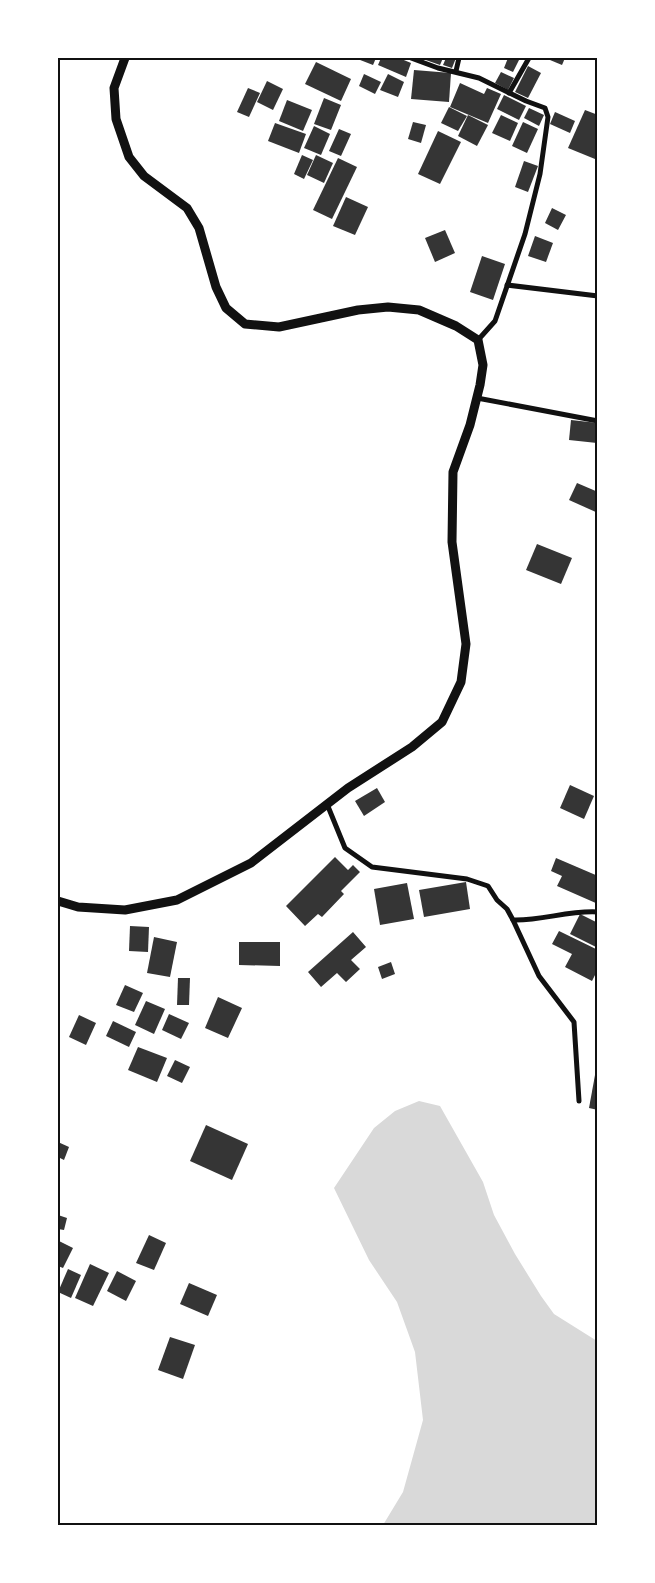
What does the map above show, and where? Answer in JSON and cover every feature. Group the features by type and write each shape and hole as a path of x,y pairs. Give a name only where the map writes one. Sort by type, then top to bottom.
{"street":[{"path":"58,901 78,907 125,910 177,900 250,863 348,788 412,747 442,722 461,682 466,644 452,542 452,472 470,425 477,398 483,365 478,340 456,326 419,310 411,309 358,310 279,327 245,324 226,308 216,287 199,228 186,208 144,176 129,157 116,119 114,88 124,58"},
{"path":"414,58 438,68 479,78 545,108 548,117 534,200 525,234 496,321 478,340"},
{"path":"456,71 459,58"},
{"path":"509,93 529,58"},
{"path":"507,285 598,296"},
{"path":"477,398 598,421"},
{"path":"327,804 345,848 372,868 467,879 488,886 497,900 507,909 539,976 574,1022 579,1101"},
{"path":"513,920 533,921 580,911 598,912"}],"shaded area":[{"path":"419,1101 440,1106 483,1182 494,1215 515,1254 554,1314 597,1341 597,1525 383,1525 403,1492 423,1420 415,1352 397,1302 369,1260 334,1188 374,1128 395,1111"}],"building":[{"path":"355,58 376,58 373,65"},
{"path":"381,58 399,58 411,63 406,77 378,65"},
{"path":"420,58 443,58 440,65"},
{"path":"446,58 456,58 452,68 443,65"},
{"path":"508,58 520,58 513,72 504,68"},
{"path":"551,58 565,58 562,65 550,60"},
{"path":"316,62 351,79 341,101 305,84"},
{"path":"528,66 541,73 528,98 515,92"},
{"path":"414,70 451,73 449,102 411,99"},
{"path":"501,72 514,78 508,90 495,83"},
{"path":"364,74 381,82 375,94 359,86"},
{"path":"388,74 404,82 398,97 380,90"},
{"path":"267,81 283,89 273,110 257,102"},
{"path":"460,83 484,94 487,88 501,94 488,123 450,107"},
{"path":"248,88 260,93 249,117 237,112"},
{"path":"504,95 526,106 519,120 497,109"},
{"path":"324,98 341,105 331,130 314,124"},
{"path":"287,100 312,110 303,131 279,121"},
{"path":"449,107 467,116 458,131 441,123"},
{"path":"529,108 544,115 539,126 524,118"},
{"path":"585,110 598,115 598,154 595,159 568,148"},
{"path":"555,112 575,121 570,133 550,124"},
{"path":"468,115 488,125 477,146 458,136"},
{"path":"501,115 518,123 510,141 492,133"},
{"path":"413,122 426,125 421,143 408,139"},
{"path":"523,122 538,129 527,153 512,146"},
{"path":"275,123 306,134 299,153 268,141"},
{"path":"314,126 330,134 321,155 304,148"},
{"path":"339,129 351,134 341,156 329,151"},
{"path":"438,131 461,142 440,184 418,174"},
{"path":"302,155 313,160 304,179 294,174"},
{"path":"316,155 333,163 324,183 307,175"},
{"path":"338,158 357,167 332,219 313,210"},
{"path":"524,161 538,166 528,192 515,187"},
{"path":"346,197 368,207 355,235 333,226"},
{"path":"552,208 566,215 558,230 545,223"},
{"path":"445,230 455,253 435,262 425,238"},
{"path":"535,236 553,243 546,262 528,256"},
{"path":"482,256 505,264 493,300 470,292"},
{"path":"596,334 598,334 598,347 595,347"},
{"path":"571,420 598,423 597,443 569,440"},
{"path":"577,483 598,492 598,513 569,500"},
{"path":"537,544 572,558 561,584 526,570"},
{"path":"570,785 594,796 584,819 560,808"},
{"path":"377,788 385,802 364,816 355,801"},
{"path":"335,857 348,870 353,865 360,872 341,891 344,894 322,917 318,914 305,926 286,906"},
{"path":"556,858 598,876 598,904 557,886 562,876 551,871"},
{"path":"466,882 470,909 424,917 419,890"},
{"path":"407,883 414,919 380,925 374,889"},
{"path":"580,914 598,923 598,948 570,934"},
{"path":"130,926 149,927 148,952 129,951"},
{"path":"559,931 598,950 598,969 592,981 565,967 572,954 552,944"},
{"path":"353,932 366,947 351,960 360,969 346,982 337,973 321,987 308,972"},
{"path":"154,937 177,942 170,977 147,973"},
{"path":"239,942 280,942 280,966 239,965"},
{"path":"391,962 395,974 382,979 378,967"},
{"path":"178,978 190,978 189,1005 177,1005"},
{"path":"125,985 143,993 134,1012 116,1005"},
{"path":"218,997 242,1008 228,1038 205,1028"},
{"path":"146,1001 165,1009 154,1034 135,1025"},
{"path":"169,1014 189,1023 181,1039 162,1030"},
{"path":"79,1015 96,1023 86,1045 69,1037"},
{"path":"113,1021 136,1032 129,1047 106,1036"},
{"path":"138,1047 167,1058 157,1082 128,1070"},
{"path":"175,1060 190,1067 182,1083 167,1076"},
{"path":"598,1065 598,1110 589,1108"},
{"path":"206,1125 248,1144 232,1180 190,1161"},
{"path":"58,1142 69,1147 64,1160 58,1157"},
{"path":"58,1215 67,1218 64,1230 58,1229"},
{"path":"149,1235 166,1243 154,1270 136,1263"},
{"path":"59,1241 73,1248 63,1268 58,1266"},
{"path":"90,1264 109,1273 93,1306 75,1298"},
{"path":"68,1269 81,1275 71,1298 58,1292"},
{"path":"117,1271 136,1281 126,1301 107,1291"},
{"path":"189,1283 217,1295 208,1316 180,1304"},
{"path":"170,1337 195,1345 183,1379 158,1370"}]}
